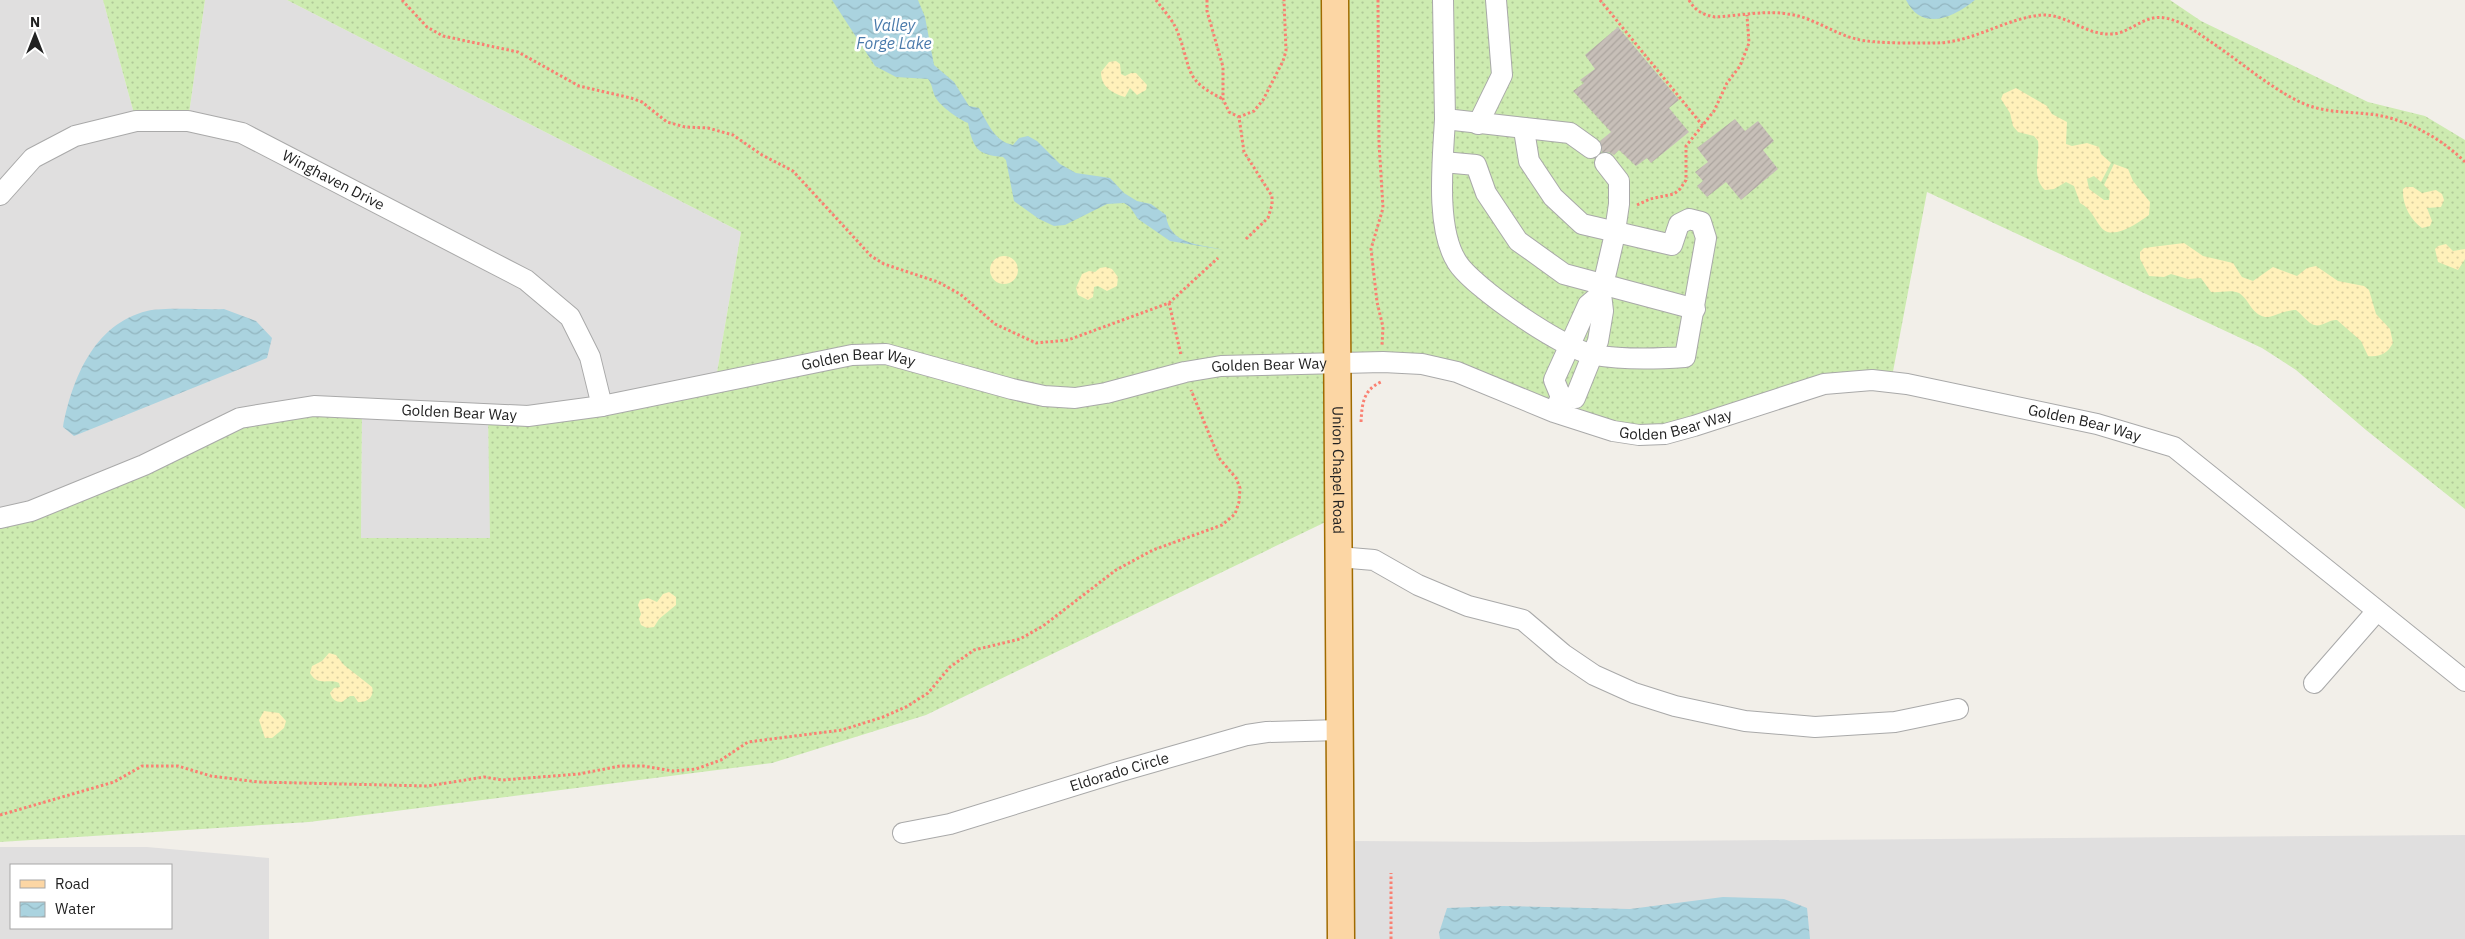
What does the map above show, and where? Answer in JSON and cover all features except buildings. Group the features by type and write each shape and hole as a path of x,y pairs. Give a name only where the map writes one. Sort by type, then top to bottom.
{"main road":[{"name":"Union Chapel Road","path":"1335,0 1341,939"}],"street":[{"path":"1443,0 1444,228 1457,262 1496,300 1571,347 1593,355 1647,360 1685,357 1706,238 1700,222 1688,219 1679,224 1672,246"},
{"path":"1478,124 1502,74 1496,0"},
{"path":"1445,119 1524,130 1570,133 1591,148"},
{"name":"Winghaven Drive","path":"0,195 33,158 75,136 136,121 188,121 242,133 526,280 570,317 590,357 602,406"},
{"path":"1524,130 1529,161 1553,197 1582,224 1615,234 1704,254"},
{"path":"1443,162 1476,165 1486,193 1518,241 1564,274 1602,290 1695,308"},
{"path":"1602,290 1588,305 1571,347 1554,380 1558,404 1575,398 1593,355 1603,311 1602,290 1615,234 1619,204 1619,181 1605,163"},
{"name":"Golden Bear Way","path":"0,518 30,512 144,465 240,418 314,406 528,416 602,406 852,355 886,354 1020,391 1044,396 1075,398 1106,393 1185,372 1220,366 1383,362 1422,364 1457,372 1558,404 1612,431 1639,435 1665,434 1824,384 1872,380 1907,384 2097,424 2162,442 2185,454 2376,612 2465,681"},
{"path":"1338,557 1374,560 1418,585 1468,606 1523,620 1563,654 1594,675 1634,693 1675,706 1745,721 1815,727 1895,722 1958,709"},
{"path":"2314,683 2376,612"},
{"name":"Eldorado Circle","path":"902,833 950,824 1127,769 1247,735 1267,732 1340,730"}],"path":[{"path":"402,0 427,27 442,36 518,52 578,86 642,102 668,122 708,128 733,136 762,155 793,171 871,256 884,264 938,282 960,294 995,324 1018,337 1036,343 1068,340 1169,303 1218,258"},
{"path":"1156,0 1179,34 1188,70 1195,80 1223,99"},
{"path":"1207,0 1207,12 1223,67 1223,99 1229,112 1239,117 1254,111 1264,100 1284,61 1286,51 1284,0"},
{"path":"1362,424 1364,398 1373,386 1383,381 1383,327 1377,302 1371,249 1382,208 1379,143 1378,0"},
{"path":"1600,0 1703,126"},
{"path":"1689,0 1704,15 1716,18 1787,14 1812,19 1856,40 1939,43 1970,38 2026,18 2042,15 2063,18 2102,33 2112,34 2154,17 2165,18 2192,29 2299,101 2322,110 2379,116 2412,126 2433,136 2465,162"},
{"path":"1633,206 1650,199 1674,194 1686,180 1686,146 1714,111 1727,83 1740,66 1745,55 1749,44 1747,15"},
{"path":"1239,117 1244,152 1272,196 1272,205 1268,218 1246,239"},
{"path":"0,815 114,782 142,766 178,766 211,776 258,782 428,786 484,777 502,780 578,774 620,766 643,766 674,771 696,769 722,760 748,742 842,730 883,717 906,707 928,693 950,668 974,650 1020,639 1043,626 1116,570 1152,550 1222,525 1234,514 1239,502 1240,488 1236,478 1219,458 1185,372 1169,303"},
{"path":"1391,873 1391,939"}],"shaded area":[{"path":"0,0 103,0 136,121 188,121 205,0 287,0 741,232 715,384 488,414 491,538 361,538 362,408 0,518"},
{"path":"2465,835 2465,939 1354,939 1353,841 1528,842"},
{"path":"0,847 147,847 269,858 269,939 0,939"}],"green space":[{"path":"103,0 205,0 188,121 136,121"},
{"path":"287,0 2170,0 2201,21 2368,102 2425,116 2465,140 2465,509 2366,430 2296,370 2262,348 1927,192 1891,382 1872,380 1639,435 1481,380 1337,363 1338,516 926,715 772,763 309,822 0,842 0,518 240,418 362,408 361,538 490,538 488,414 715,384 741,232"}],"sand":[{"path":"1116,61 1120,64 1121,74 1125,76 1136,73 1147,85 1146,90 1137,95 1130,88 1125,97 1108,89 1103,82 1101,72 1109,62"},
{"path":"2016,88 2047,106 2052,114 2067,122 2066,144 2072,146 2087,143 2099,147 2101,154 2111,163 2101,182 2094,176 2087,179 2089,189 2104,200 2109,200 2110,191 2104,185 2114,164 2128,169 2133,181 2150,202 2149,215 2125,230 2118,232 2105,231 2089,210 2080,203 2074,186 2066,182 2054,189 2045,190 2038,179 2037,173 2038,141 2034,136 2018,132 2013,126 2010,113 2001,99 2003,94"},
{"path":"2413,187 2422,193 2436,190 2442,194 2444,200 2441,207 2427,208 2432,221 2430,226 2422,228 2410,216 2405,206 2403,195 2403,189"},
{"path":"2184,243 2203,256 2233,263 2242,277 2253,281 2273,267 2297,276 2307,268 2316,266 2338,281 2364,286 2369,290 2376,314 2390,329 2393,343 2383,354 2368,356 2361,341 2337,320 2315,325 2296,310 2265,317 2256,313 2239,293 2233,291 2211,292 2201,278 2188,279 2171,274 2164,277 2149,276 2140,259 2140,252 2144,248"},
{"path":"2446,244 2453,251 2465,249 2465,259 2458,270 2438,262 2435,249"},
{"path":"1004,256 1014,260 1018,270 1014,280 1004,284 994,280 990,270 994,260"},
{"path":"1100,268 1112,269 1118,277 1117,286 1107,291 1098,286 1094,287 1093,297 1088,300 1078,295 1076,288 1082,274 1089,271 1095,272"},
{"path":"669,592 676,597 676,605 659,619 654,627 647,628 641,625 639,619 641,614 638,605 640,600 648,598 657,602 663,594"},
{"path":"329,653 336,655 344,665 372,687 373,691 370,699 358,702 354,696 350,696 342,702 336,701 330,693 334,688 340,687 339,683 320,681 313,677 310,673 312,666 322,661"},
{"path":"264,711 279,713 286,721 284,728 272,738 265,738 259,720"}],"water":[{"name":"Valley Forge Lake","path":"832,0 918,0 925,17 934,65 954,82 969,106 979,108 992,131 1001,140 1013,145 1019,138 1028,136 1037,141 1060,164 1076,173 1110,178 1124,193 1137,201 1151,204 1166,215 1168,225 1179,238 1187,242 1224,250 1170,241 1138,219 1130,207 1124,203 1107,204 1065,225 1054,226 1039,219 1014,201 1006,160 1003,157 987,154 978,149 972,139 968,123 950,112 938,101 928,79 896,77 875,66"},
{"path":"1906,0 1975,0 1948,16 1929,19 1920,16"},
{"path":"224,309 256,321 272,338 267,358 74,436 63,427 72,390 80,373 100,341 113,328 129,318 147,311"},
{"path":"1723,897 1784,899 1807,908 1810,939 1440,939 1439,933 1447,908 1503,906 1630,909"}]}
